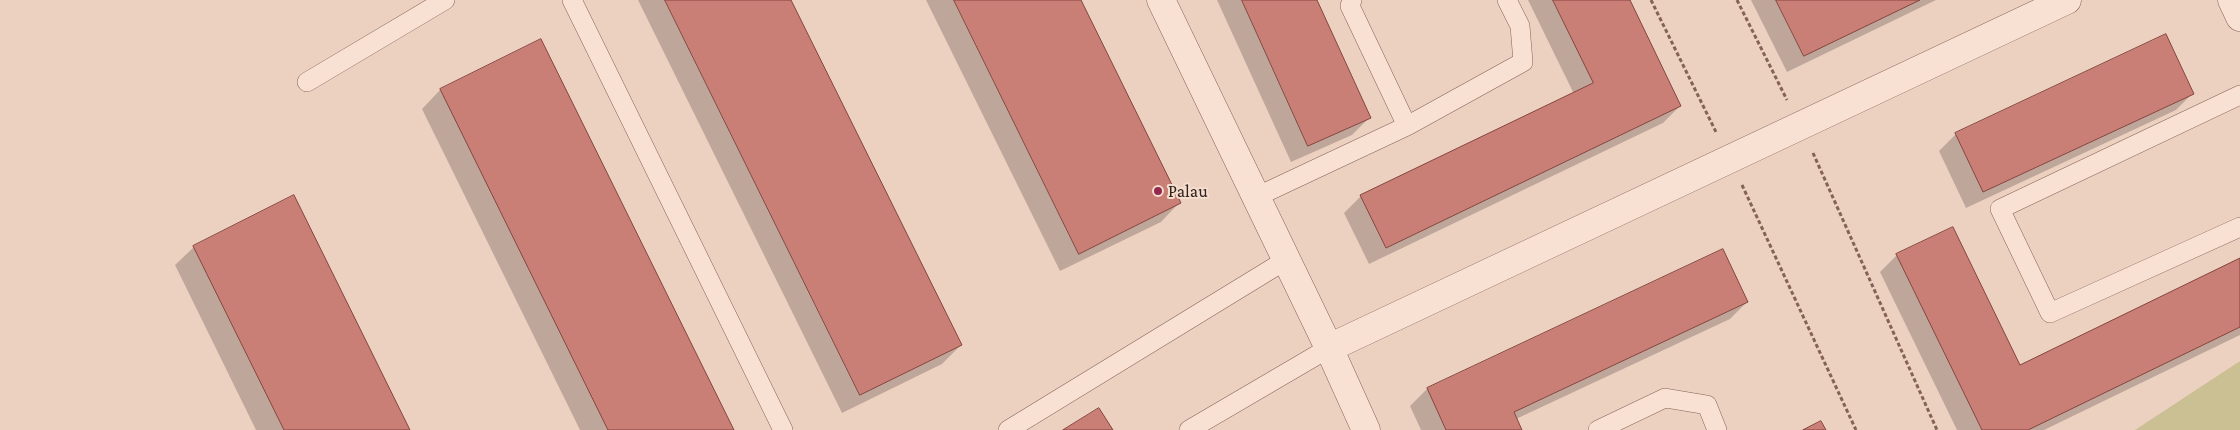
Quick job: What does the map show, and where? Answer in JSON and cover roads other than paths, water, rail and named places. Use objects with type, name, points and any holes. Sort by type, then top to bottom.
[{"type":"street","points":[[1161,0],[1366,430]]},
{"type":"street","points":[[1328,348],[2067,0]]},
{"type":"street","points":[[2232,0],[2240,17]]},
{"type":"lane","points":[[307,82],[445,0]]},
{"type":"lane","points":[[572,0],[783,430]]},
{"type":"lane","points":[[1352,0],[1350,6],[1407,126]]},
{"type":"lane","points":[[1256,197],[1407,126],[1523,62],[1520,26],[1507,0]]},
{"type":"lane","points":[[2240,96],[2000,209],[2050,313],[2240,227]]},
{"type":"lane","points":[[1008,430],[1286,260]]},
{"type":"lane","points":[[1189,430],[1328,348]]},
{"type":"lane","points":[[1598,430],[1665,398],[1707,405],[1717,430]]},
{"type":"place","name":"Palau","points":[[1158,191]]}]
